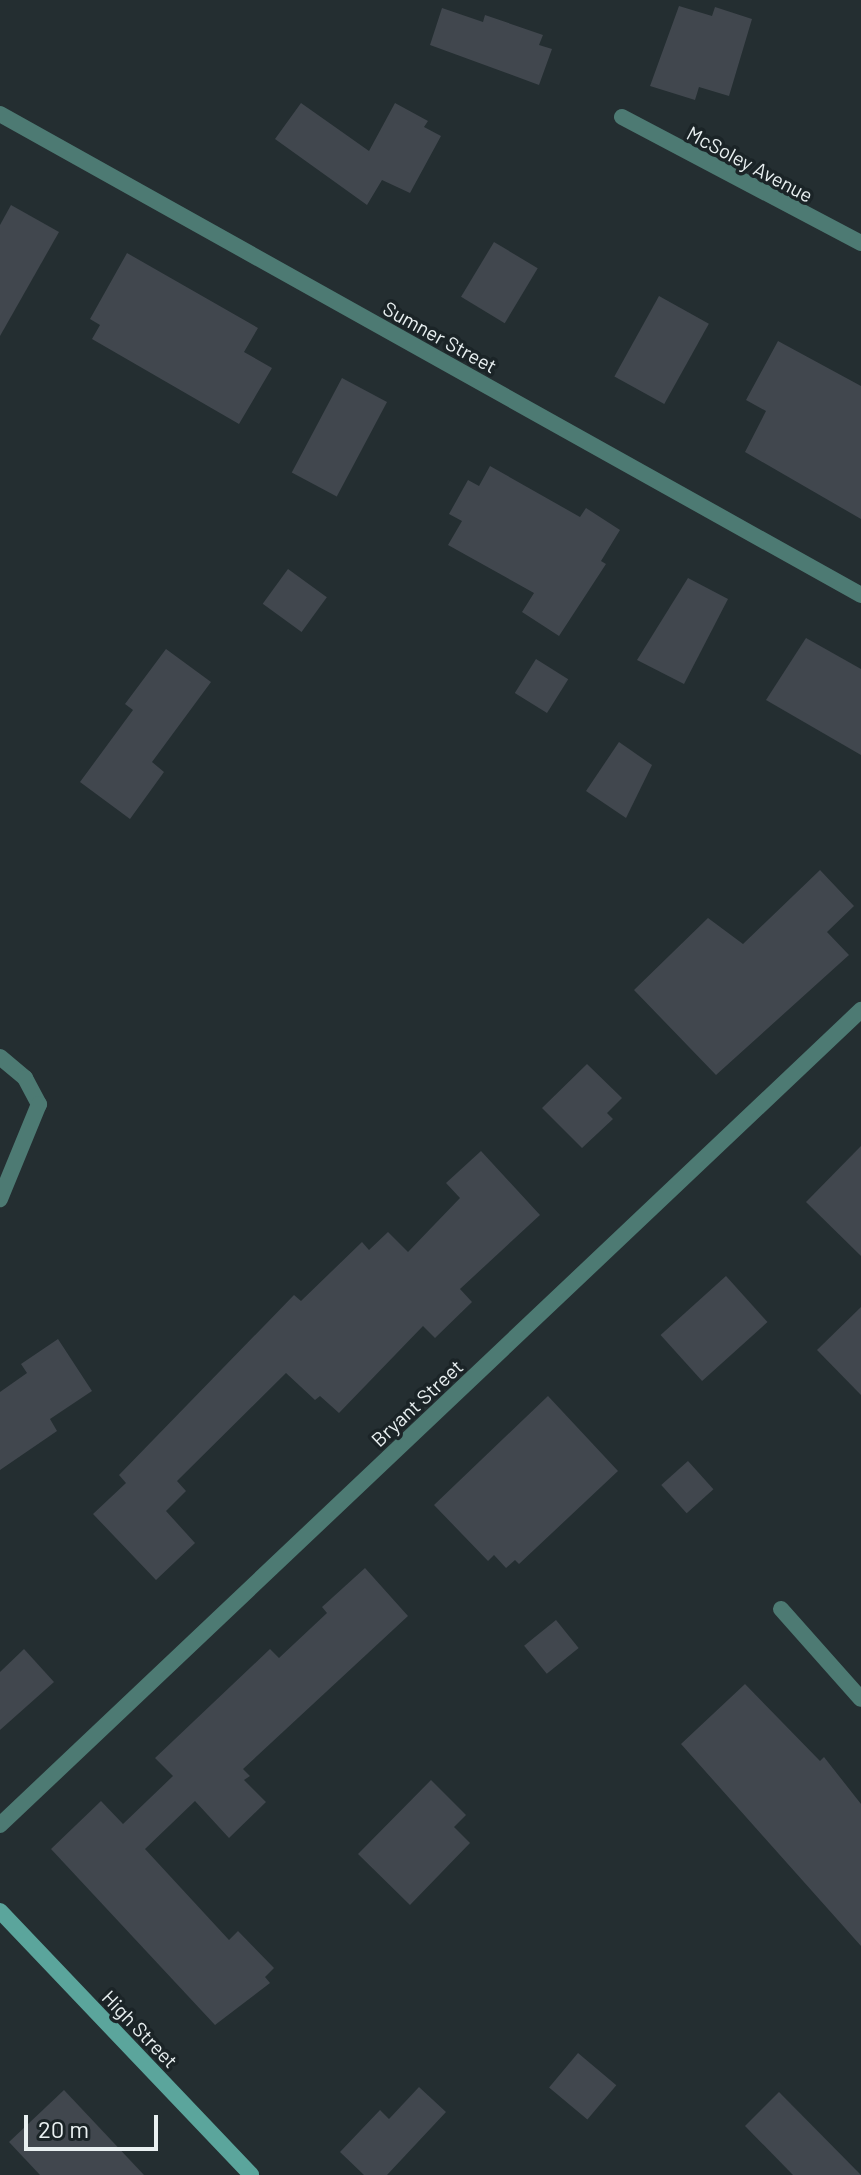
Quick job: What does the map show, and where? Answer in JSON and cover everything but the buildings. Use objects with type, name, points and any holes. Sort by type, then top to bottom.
[{"type":"street","name":"Sumner Street","points":[[0,114],[861,595]]},
{"type":"street","name":"McSoley Avenue","points":[[622,117],[861,243]]},
{"type":"street","name":"Bryant Street","points":[[0,1825],[861,1010]]},
{"type":"street","points":[[0,1057],[25,1078],[39,1104],[0,1199]]},
{"type":"street","points":[[781,1609],[861,1699]]},
{"type":"street","name":"High Street","points":[[0,1911],[251,2175]]}]
